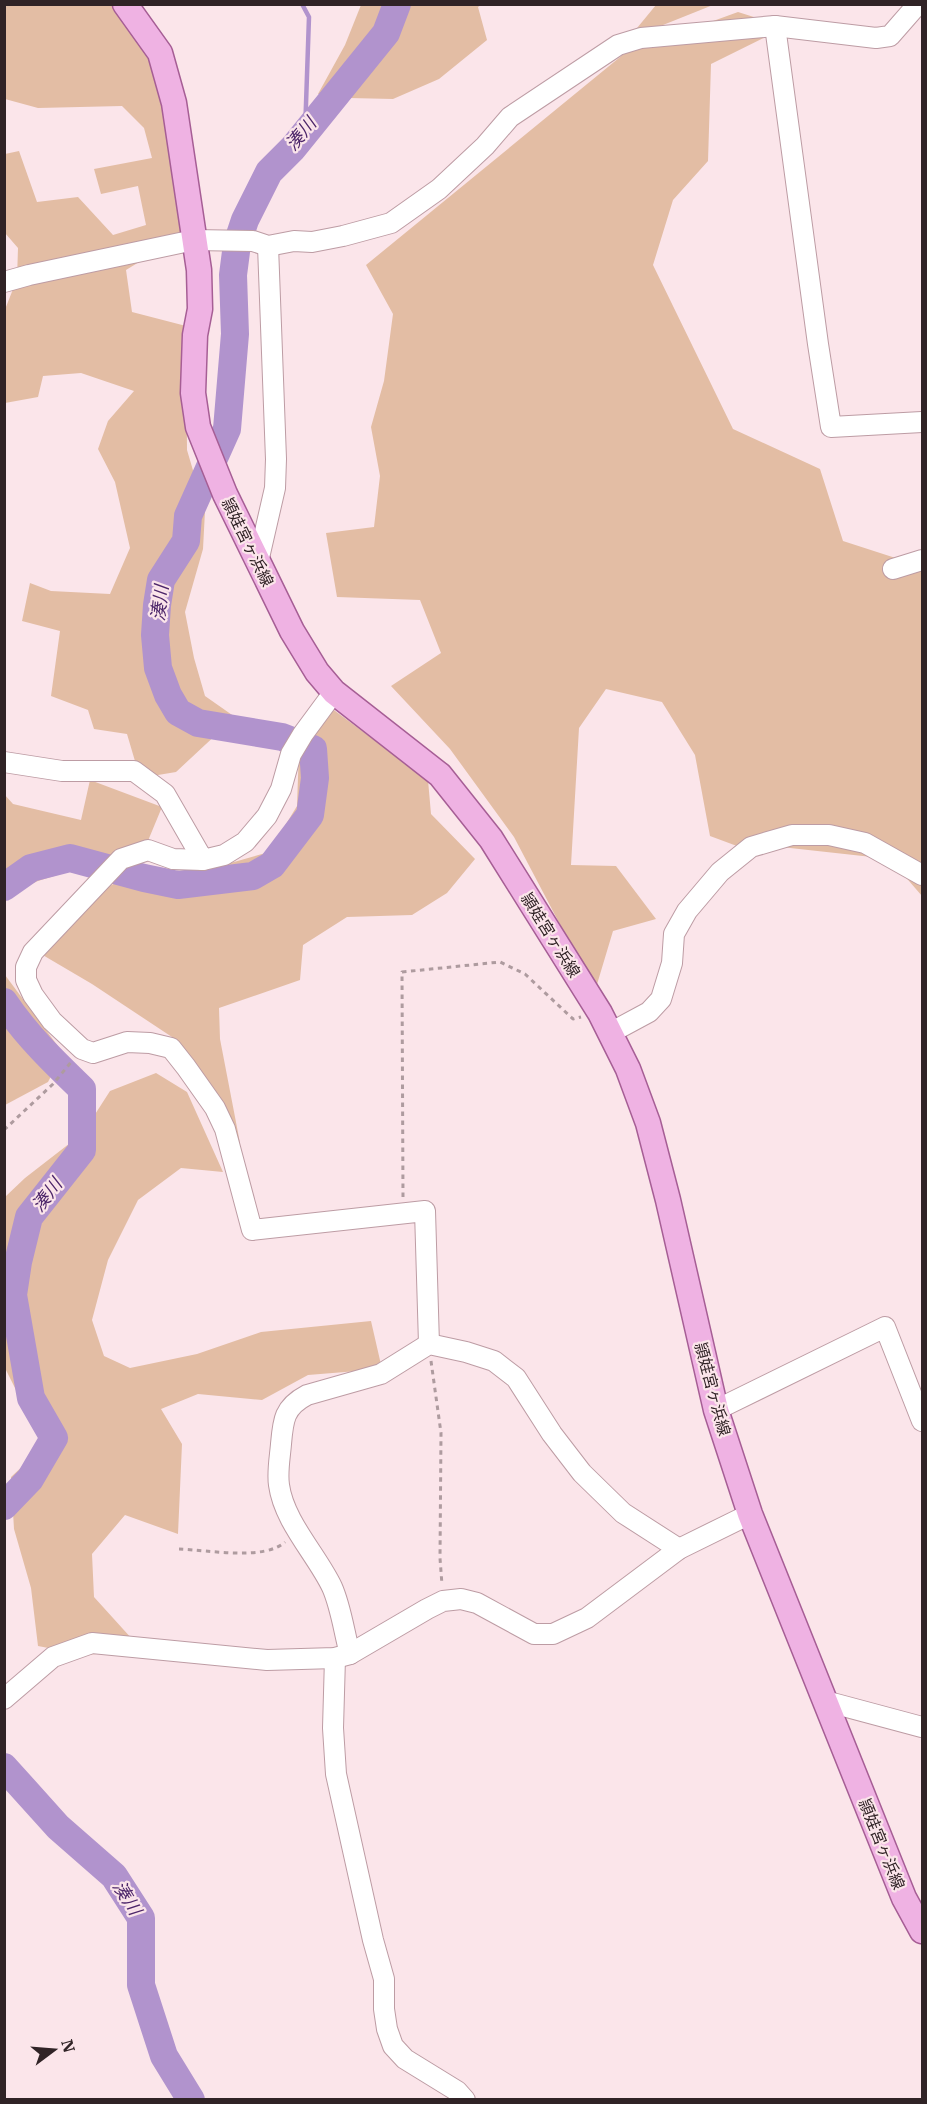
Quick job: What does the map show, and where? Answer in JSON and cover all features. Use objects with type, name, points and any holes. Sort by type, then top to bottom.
[{"type":"main road","name":"頴娃宮ヶ浜線","points":[[125,4],[160,53],[174,103],[199,279],[200,309],[195,335],[193,393],[198,427],[225,494],[292,631],[317,672],[334,692],[440,775],[491,839],[605,1023],[628,1069],[648,1123],[716,1410],[750,1514],[904,1898],[922,1931]]},
{"type":"street","points":[[4,282],[194,240],[260,243],[312,242],[391,223],[439,189],[485,146],[510,117],[618,45],[641,38],[775,26],[876,38],[890,36],[918,4]]},
{"type":"street","points":[[775,26],[831,428],[922,422]]},
{"type":"street","points":[[258,562],[275,488],[260,243]]},
{"type":"street","points":[[893,568],[922,560]]},
{"type":"street","points":[[334,692],[291,754],[281,789],[267,816],[245,842],[224,855],[203,860],[173,859],[148,850],[121,858],[33,952],[26,967],[26,980],[33,995],[52,1022],[82,1049],[93,1053],[127,1042],[150,1043],[171,1048],[215,1108],[225,1129],[252,1230],[425,1211],[429,1344]]},
{"type":"street","points":[[4,762],[62,771],[134,771],[165,794],[203,860]]},
{"type":"street","points":[[605,1023],[649,1012],[661,999],[672,963],[674,934],[687,911],[720,872],[751,847],[792,835],[829,835],[865,843],[922,875]]},
{"type":"street","points":[[716,1410],[885,1327],[922,1421]]},
{"type":"street","points":[[465,2100],[457,2091],[405,2059],[393,2046],[387,2029],[384,1979],[373,1941],[336,1774],[333,1728],[343,1656],[332,1588],[281,1496],[278,1483],[283,1421],[298,1400],[307,1395],[381,1374],[429,1344],[495,1361],[516,1378],[552,1434],[582,1473],[623,1513],[679,1549]]},
{"type":"street","points":[[4,1699],[53,1657],[92,1643],[267,1660],[343,1656],[443,1601],[461,1599],[477,1603],[534,1634],[553,1634],[587,1618],[679,1549],[750,1514]]},
{"type":"street","points":[[825,1701],[922,1726]]},
{"type":"path","points":[[404,1213],[402,972],[500,962],[525,974],[573,1019],[605,1023]]},
{"type":"path","points":[[4,1130],[53,1084],[70,1064]]},
{"type":"path","points":[[429,1344],[441,1433],[440,1558],[443,1601]]},
{"type":"path","points":[[179,1549],[249,1554],[278,1548],[298,1530]]},
{"type":"shaded area","points":[[5,5],[114,5],[153,59],[171,125],[185,234],[126,270],[132,312],[186,326],[187,450],[205,511],[203,549],[185,612],[194,658],[205,696],[235,717],[176,772],[140,778],[127,734],[94,729],[88,710],[51,696],[60,631],[22,621],[30,583],[51,591],[110,594],[130,548],[115,482],[98,449],[108,421],[134,391],[81,373],[43,376],[38,397],[5,403],[4,312],[17,279],[18,248],[5,233],[5,154],[19,151],[37,202],[78,197],[113,235],[146,225],[138,186],[101,194],[94,169],[152,158],[144,128],[122,106],[38,108],[5,99]]},
{"type":"shaded area","points":[[361,5],[481,5],[478,7],[487,40],[439,79],[393,99],[349,98],[318,94],[345,45]]},
{"type":"shaded area","points":[[656,5],[713,5],[628,39]]},
{"type":"shaded area","points":[[738,12],[786,27],[711,64],[708,161],[673,200],[653,265],[733,429],[820,469],[843,541],[911,563],[922,560],[922,896],[890,859],[781,847],[745,849],[710,836],[695,755],[662,702],[606,689],[579,728],[571,865],[616,866],[656,919],[613,931],[595,991],[514,837],[450,749],[391,686],[441,653],[420,600],[337,597],[326,533],[374,527],[380,476],[371,427],[384,381],[393,314],[366,265],[625,53]]},
{"type":"shaded area","points":[[319,699],[428,780],[431,814],[475,859],[447,893],[412,915],[347,917],[303,945],[300,980],[219,1008],[220,1039],[240,1143],[214,1097],[175,1039],[92,984],[41,954],[93,895],[136,872],[206,870],[269,852],[297,806],[299,748]]},
{"type":"shaded area","points":[[90,780],[162,807],[145,848],[38,881],[5,896],[4,794],[13,804],[81,820]]},
{"type":"shaded area","points":[[5,975],[63,1053],[48,1082],[5,1105]]},
{"type":"shaded area","points":[[156,1073],[187,1092],[223,1172],[181,1168],[138,1200],[108,1260],[92,1320],[104,1356],[130,1368],[197,1354],[261,1332],[371,1321],[382,1369],[308,1375],[262,1400],[198,1394],[161,1409],[182,1444],[178,1534],[125,1515],[92,1554],[94,1597],[142,1650],[85,1655],[38,1646],[31,1588],[14,1529],[11,1477],[44,1446],[5,1368],[5,1197],[25,1178],[83,1133],[110,1091]]},
{"type":"waterway","points":[[302,4],[309,17],[305,133]]},
{"type":"waterway","name":"湊川","points":[[4,887],[31,868],[70,858],[178,885],[253,876],[272,865],[310,815],[315,778],[313,749],[282,737],[198,723],[178,712],[168,695],[158,668],[155,635],[157,605],[161,580],[186,541],[188,516],[227,429],[235,334],[233,275],[237,244],[245,220],[269,172],[293,148],[386,33],[397,4]]},
{"type":"waterway","name":"湊川","points":[[4,1002],[31,1037],[82,1089],[82,1150],[29,1217],[13,1295],[31,1398],[54,1438],[30,1479],[4,1506]]},
{"type":"waterway","name":"湊川","points":[[4,1767],[58,1827],[114,1876],[141,1918],[141,1985],[164,2056],[191,2100]]}]
